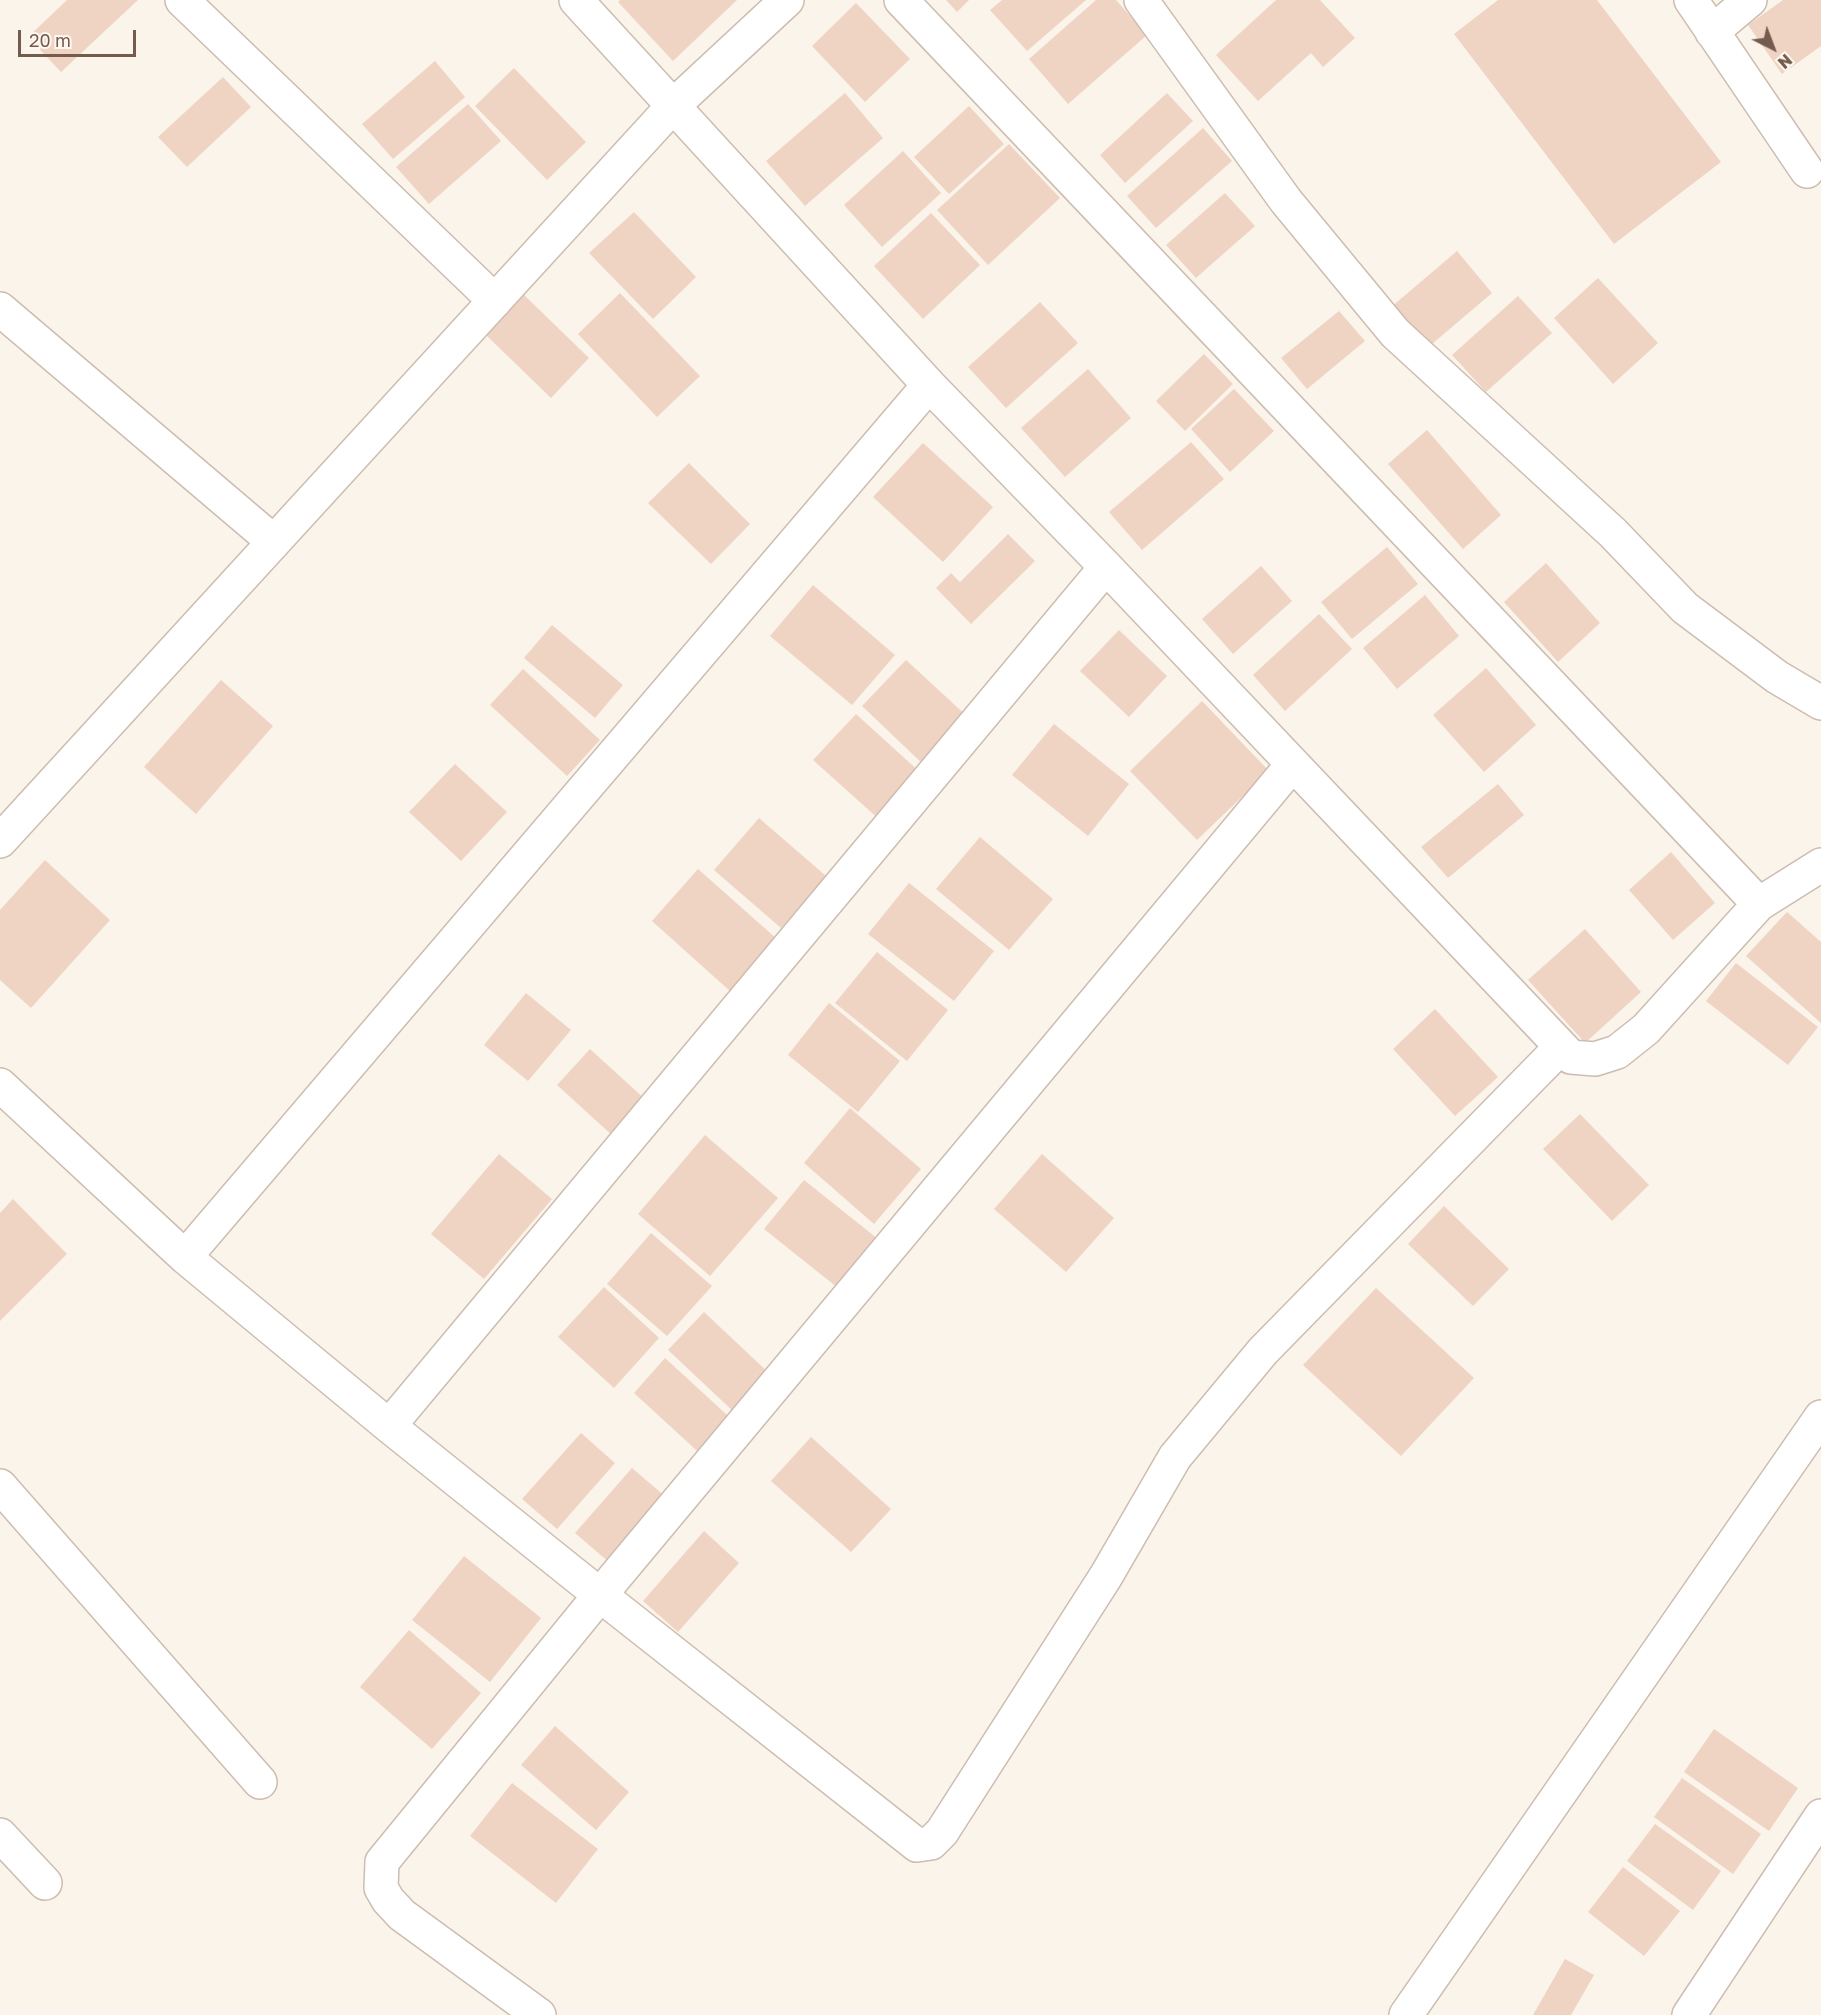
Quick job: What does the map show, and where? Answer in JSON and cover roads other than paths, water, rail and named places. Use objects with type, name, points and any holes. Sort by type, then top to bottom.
[{"type":"street","points":[[182,0],[495,301]]},
{"type":"street","points":[[576,0],[929,385],[1106,567],[1571,1057],[1595,1059],[1617,1052],[1646,1029],[1760,904],[1821,865]]},
{"type":"street","points":[[0,841],[674,105],[787,0]]},
{"type":"street","points":[[901,0],[1760,904]]},
{"type":"street","points":[[1141,0],[1286,201],[1395,333],[1613,533],[1685,608],[1777,677],[1821,703]]},
{"type":"street","points":[[1691,0],[1807,171]]},
{"type":"street","points":[[1712,32],[1750,0]]},
{"type":"street","points":[[0,309],[274,542]]},
{"type":"street","points":[[185,1257],[929,385]]},
{"type":"street","points":[[389,1426],[1106,567]]},
{"type":"street","points":[[539,2015],[402,1915],[388,1900],[381,1888],[382,1862],[600,1595],[1293,764]]},
{"type":"street","points":[[0,1085],[185,1257],[389,1426],[917,1845],[931,1843],[942,1832],[1106,1576],[1175,1457],[1263,1351],[1561,1047]]},
{"type":"street","points":[[1406,2015],[1821,1417]]},
{"type":"street","points":[[0,1486],[260,1782]]},
{"type":"street","points":[[1689,2015],[1821,1816]]},
{"type":"street","points":[[0,1835],[45,1883]]}]
